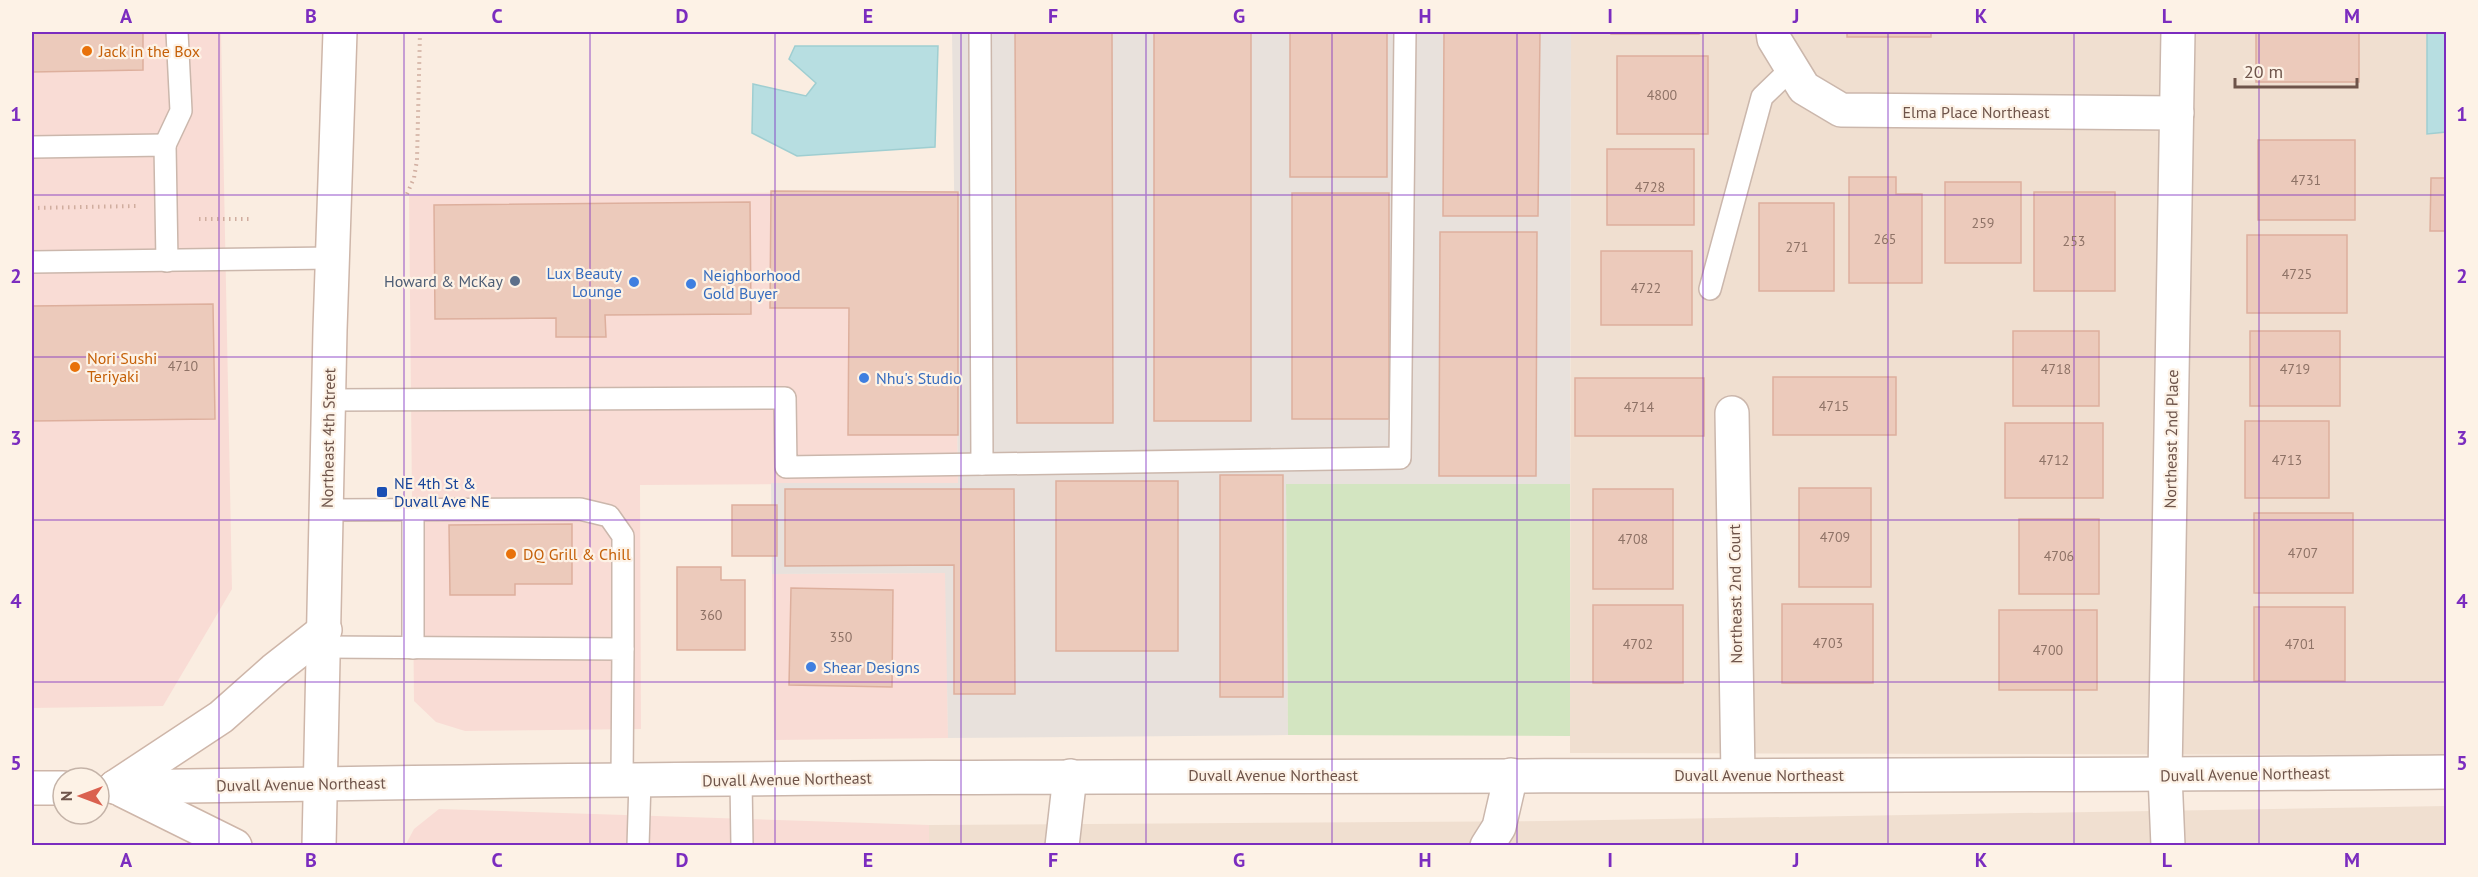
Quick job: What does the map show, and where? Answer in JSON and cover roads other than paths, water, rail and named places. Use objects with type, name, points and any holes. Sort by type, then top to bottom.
[{"type":"street","name":"Northeast 4th Street","points":[[319,846],[340,32]]},
{"type":"street","name":"Elma Place Northeast","points":[[1773,32],[1774,39],[1804,88],[1841,110],[2177,113]]},
{"type":"street","name":"Northeast 2nd Place","points":[[2168,846],[2165,775],[2178,32]]},
{"type":"street","name":"Northeast 2nd Court","points":[[1732,413],[1738,775]]},
{"type":"street","points":[[111,785],[221,717],[274,670],[324,638]]},
{"type":"street","name":"Duvall Avenue Northeast","points":[[111,787],[1070,776],[2165,775],[2446,772]]},
{"type":"street","points":[[1487,846],[1499,827],[1511,775]]},
{"type":"street","points":[[1062,846],[1070,776]]},
{"type":"street","points":[[32,788],[51,788]]},
{"type":"street","points":[[111,789],[235,846]]},
{"type":"lane","points":[[167,261],[165,145],[181,111],[177,32]]},
{"type":"lane","points":[[980,32],[982,464]]},
{"type":"lane","points":[[329,400],[785,398],[786,467],[1400,458],[1405,32]]},
{"type":"lane","points":[[1710,289],[1762,97],[1792,68]]},
{"type":"lane","points":[[32,147],[165,145]]},
{"type":"lane","points":[[32,262],[333,258]]},
{"type":"lane","points":[[327,510],[580,509],[609,516],[623,536],[623,649],[631,781],[638,846]]},
{"type":"lane","points":[[413,510],[413,648]]},
{"type":"lane","points":[[324,638],[413,648],[623,649]]},
{"type":"lane","points":[[741,780],[741,846]]},
{"type":"water","points":[[2427,32],[2446,32],[2446,132],[2427,134]]},
{"type":"water","points":[[795,46],[938,46],[935,147],[797,156],[752,133],[753,84],[806,96],[816,83],[789,59]]},
{"type":"place","name":"Jack in the Box","points":[[87,51]]},
{"type":"place","name":"Howard & McKay","points":[[515,281]]},
{"type":"place","name":"Lux Beauty Lounge","points":[[634,282]]},
{"type":"place","name":"Neighborhood Gold Buyer","points":[[691,284]]},
{"type":"place","name":"Nori Sushi Teriyaki","points":[[75,367]]},
{"type":"place","name":"Nhu's Studio","points":[[864,378]]},
{"type":"place","name":"NE 4th St & Duvall Ave NE","points":[[382,492]]},
{"type":"place","name":"DQ Grill & Chill","points":[[511,554]]},
{"type":"place","name":"Shear Designs","points":[[811,667]]}]
